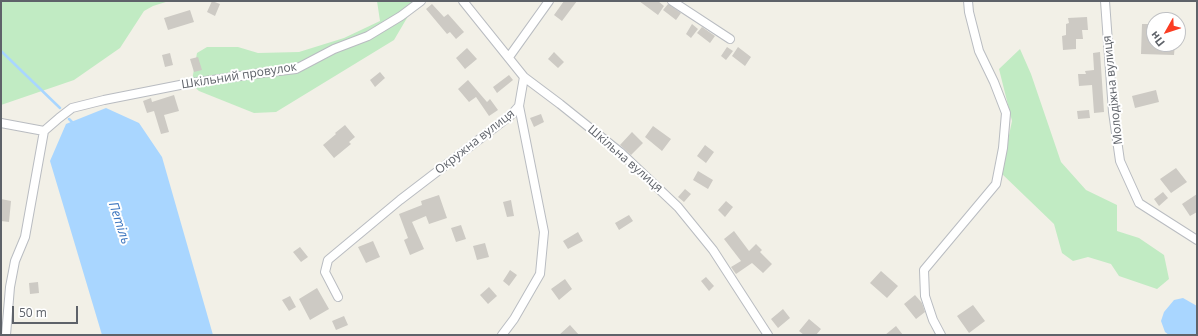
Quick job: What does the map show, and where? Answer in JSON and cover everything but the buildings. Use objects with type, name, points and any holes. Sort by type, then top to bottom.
[{"type":"street","name":"Шкільний провулок","points":[[44,131],[72,108],[112,98],[186,84],[296,69],[334,49],[368,36],[401,16],[421,1]]},
{"type":"street","name":"Шкільна вулиця","points":[[463,1],[524,77],[620,152],[678,207],[713,250],[768,335]]},
{"type":"street","points":[[509,57],[549,1]]},
{"type":"street","points":[[672,1],[730,39]]},
{"type":"street","points":[[941,335],[933,320],[925,296],[924,270],[996,184],[1003,148],[1006,113],[980,51],[969,12],[968,1]]},
{"type":"street","name":"Молодіжна вулиця","points":[[1105,1],[1113,112],[1120,161],[1139,203],[1197,240]]},
{"type":"street","points":[[520,106],[524,77]]},
{"type":"street","name":"Окружна вулиця","points":[[338,297],[325,272],[328,260],[400,200],[511,115],[520,106]]},
{"type":"street","name":"Окружна вулиця","points":[[502,335],[514,319],[540,274],[544,232],[520,106]]},
{"type":"street","points":[[1,123],[44,131],[24,237],[15,261],[10,287],[6,335]]},
{"type":"green space","points":[[1,1],[169,1],[153,6],[144,11],[120,48],[74,80],[1,105]]},
{"type":"green space","points":[[377,1],[417,1],[394,40],[276,112],[254,113],[199,91],[192,85],[197,53],[207,47],[238,47],[258,53],[299,52],[344,38],[380,21]]},
{"type":"green space","points":[[1020,49],[1031,74],[1061,162],[1086,190],[1117,205],[1117,231],[1139,238],[1164,255],[1169,279],[1157,289],[1119,276],[1111,264],[1088,257],[1073,261],[1062,253],[1054,224],[1001,173],[1012,121],[999,69]]},
{"type":"water","points":[[106,108],[139,123],[162,157],[213,335],[102,335],[50,161],[66,124]]},
{"type":"water","points":[[1183,298],[1197,306],[1197,335],[1169,335],[1165,332],[1161,321],[1164,312],[1174,300]]},
{"type":"waterway","name":"Петіль","points":[[1,51],[60,108]]},
{"type":"waterway","name":"Петіль","points":[[69,119],[74,124]]}]
